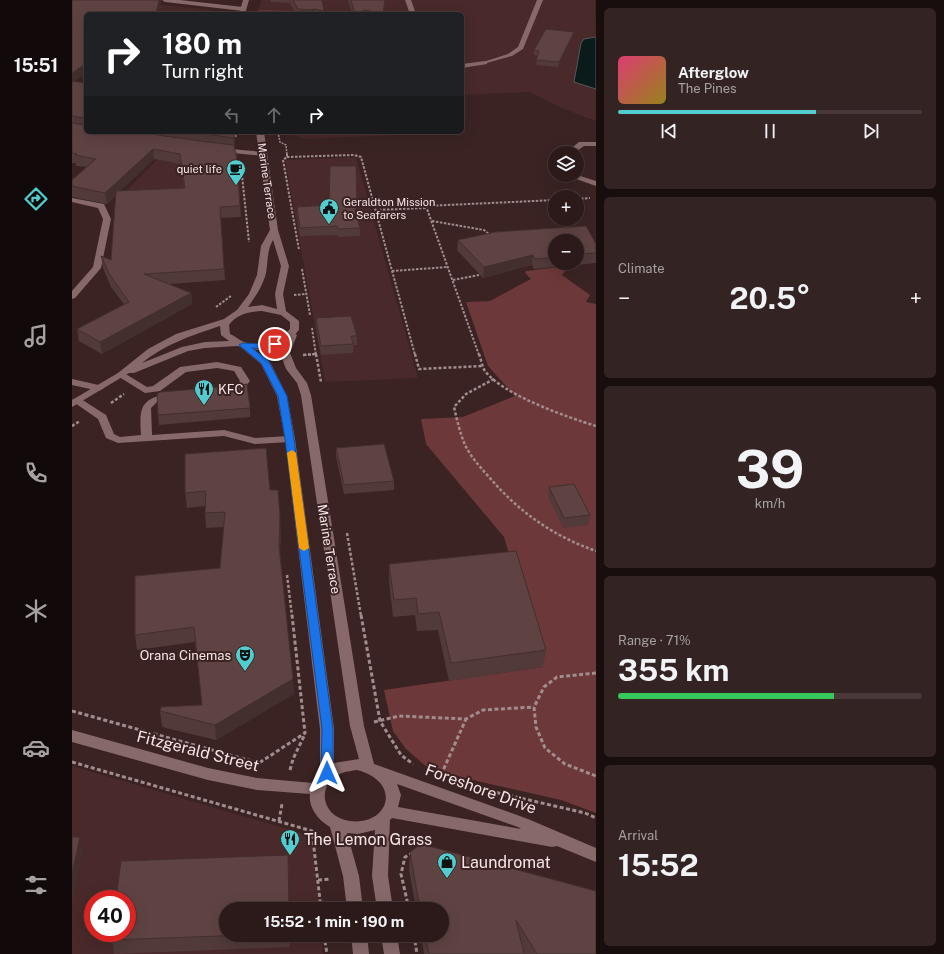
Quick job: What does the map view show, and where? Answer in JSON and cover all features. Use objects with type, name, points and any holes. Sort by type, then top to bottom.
[{"type":"street","points":[[165,0],[242,11],[246,0]]},
{"type":"street","points":[[408,0],[413,12]]},
{"type":"street","points":[[464,65],[485,63],[510,55],[521,48],[540,0]]},
{"type":"street","name":"Marine Terrace","points":[[260,134],[274,230],[285,266],[279,294],[282,312]]},
{"type":"street","points":[[579,146],[582,144],[596,144]]},
{"type":"street","points":[[216,150],[263,154]]},
{"type":"street","points":[[584,180],[596,184]]},
{"type":"street","points":[[72,200],[101,206],[107,219],[97,268],[72,296]]},
{"type":"street","name":"Marine Terrace","points":[[240,312],[253,294],[261,275],[265,246],[274,230]]},
{"type":"street","points":[[74,403],[121,375],[151,351],[179,336],[227,321],[240,312],[262,308],[282,312],[295,322],[295,329],[292,335],[285,341],[265,346],[240,344],[205,345],[185,349],[121,375]]},
{"type":"street","name":"Marine Terrace","points":[[227,321],[224,325],[226,335],[265,362],[282,396],[290,439],[328,729],[327,773]]},
{"type":"street","name":"Marine Terrace","points":[[292,335],[286,353],[291,368],[302,383],[306,395],[357,726],[373,768]]},
{"type":"street","points":[[121,375],[144,390],[156,389],[183,369],[217,365],[238,369],[245,381],[236,391],[218,393]]},
{"type":"street","points":[[72,382],[99,388]]},
{"type":"street","points":[[147,438],[145,408],[150,401],[158,397],[185,394]]},
{"type":"street","points":[[74,403],[96,412],[102,417],[110,436],[118,440],[224,433],[255,441],[290,439]]},
{"type":"street","name":"Fitzgerald Street","points":[[72,736],[208,774],[257,784],[317,789]]},
{"type":"street","points":[[385,902],[380,876],[386,815],[392,803],[393,794],[386,777],[373,768],[357,764],[336,768],[327,773],[321,780],[317,789],[316,799],[319,809],[327,818],[337,824],[350,828],[363,827],[376,823],[386,815]]},
{"type":"street","name":"Foreshore Drive","points":[[373,768],[522,823],[596,855]]},
{"type":"street","name":"Foreshore Drive","points":[[386,815],[570,845]]},
{"type":"street","points":[[337,824],[351,876],[354,902]]},
{"type":"street","points":[[359,942],[361,954]]},
{"type":"street","points":[[391,942],[392,954]]},
{"type":"path","points":[[278,134],[280,142],[286,145],[287,158],[354,155],[361,157],[419,370],[483,366]]},
{"type":"path","points":[[241,169],[249,244]]},
{"type":"path","points":[[584,199],[596,198]]},
{"type":"path","points":[[375,210],[548,200]]},
{"type":"path","points":[[427,208],[485,370],[494,379],[520,395],[571,418],[596,426]]},
{"type":"path","points":[[432,221],[484,230],[495,240]]},
{"type":"path","points":[[392,270],[448,268]]},
{"type":"path","points":[[452,280],[479,275]]},
{"type":"path","points":[[214,309],[233,294]]},
{"type":"path","points":[[298,356],[316,354]]},
{"type":"path","points":[[494,379],[468,393],[458,400],[454,407],[458,428],[473,460],[499,490],[519,509],[548,530],[576,545],[596,551]]},
{"type":"path","points":[[72,426],[138,386]]},
{"type":"path","points":[[346,526],[380,721],[401,755],[419,768]]},
{"type":"path","points":[[286,567],[305,733],[293,759]]},
{"type":"path","points":[[596,673],[557,677],[544,687],[534,707],[536,727],[545,748],[565,764],[596,776]]},
{"type":"path","points":[[380,721],[399,716],[466,719],[483,710],[534,707]]},
{"type":"path","points":[[72,711],[259,763],[305,733]]},
{"type":"path","points":[[447,779],[440,777],[466,719]]},
{"type":"path","points":[[72,762],[312,831],[320,902]]},
{"type":"path","points":[[484,789],[586,813],[596,818]]},
{"type":"path","points":[[278,821],[280,811]]},
{"type":"path","points":[[420,848],[435,850]]},
{"type":"path","points":[[408,902],[402,874],[405,857],[415,851]]},
{"type":"path","points":[[318,880],[338,879]]},
{"type":"path","points":[[325,942],[326,954]]},
{"type":"path","points":[[415,942],[417,954]]},
{"type":"shaded area","points":[[120,0],[210,10],[216,12],[91,12]]},
{"type":"shaded area","points":[[262,0],[595,0],[596,37],[584,39],[574,81],[596,89],[596,121],[564,109],[529,92],[464,95],[464,12],[258,12]]},
{"type":"shaded area","points":[[258,10],[329,12],[258,12]]},
{"type":"shaded area","points":[[596,37],[596,89],[574,82],[581,43],[584,39]]},
{"type":"shaded area","points":[[290,134],[398,135],[305,139]]},
{"type":"shaded area","points":[[166,151],[237,162],[241,196],[116,201]]},
{"type":"shaded area","points":[[356,157],[418,378],[325,382],[285,160]]},
{"type":"shaded area","points":[[548,268],[548,270],[565,270],[562,275],[590,295],[586,302],[596,304],[596,813],[561,800],[481,782],[428,768],[406,749],[393,731],[384,690],[543,667],[504,537],[426,444],[421,419],[463,417],[515,396],[488,366],[466,302],[490,301],[531,279],[525,273],[526,271]]},
{"type":"shaded area","points":[[72,766],[311,836],[318,902],[219,902],[219,942],[322,942],[323,954],[72,954]]},
{"type":"building","points":[[72,0],[159,0],[156,12],[84,12],[84,65],[72,73]]},
{"type":"building","points":[[293,0],[322,0],[324,11],[314,9],[298,9]]},
{"type":"building","points":[[351,0],[385,0],[383,12],[365,10],[361,12],[354,12]]},
{"type":"building","points":[[546,29],[574,32],[559,62],[536,60],[539,51],[534,50]]},
{"type":"building","points":[[72,81],[84,83],[84,118],[72,116]]},
{"type":"building","points":[[72,123],[84,125],[84,134],[150,134],[234,145],[236,152],[240,206],[220,207],[224,269],[144,274],[191,293],[100,342],[77,329],[129,302],[110,275],[101,256],[111,260],[116,191],[185,188],[180,154],[153,149],[105,193],[72,186],[72,180],[96,159],[75,155],[77,154],[72,153]]},
{"type":"building","points":[[205,134],[234,134],[234,138]]},
{"type":"building","points":[[330,166],[356,166],[357,205],[354,205],[360,228],[338,229],[337,226],[300,228],[297,207],[329,205]]},
{"type":"building","points":[[586,226],[596,244],[596,253],[584,254],[584,234],[548,234],[548,258],[535,259],[533,255],[484,267],[458,240],[495,232]]},
{"type":"building","points":[[351,316],[357,336],[351,336],[353,344],[321,346],[316,318]]},
{"type":"building","name":"KFC","points":[[247,384],[250,408],[158,415],[157,394],[160,392]]},
{"type":"building","points":[[384,444],[394,481],[344,485],[336,448]]},
{"type":"building","points":[[266,448],[270,490],[278,490],[280,516],[279,546],[293,679],[215,725],[160,711],[161,707],[202,705],[194,627],[135,635],[135,576],[220,568],[225,512],[205,513],[206,491],[185,493],[185,454]]},
{"type":"building","points":[[574,484],[590,515],[564,518],[549,487]]},
{"type":"building","points":[[516,551],[546,650],[451,663],[439,612],[418,614],[416,598],[394,600],[389,564]]},
{"type":"building","points":[[72,837],[80,837],[72,875]]},
{"type":"building","points":[[421,844],[596,891],[596,954],[537,954],[516,920],[524,954],[429,954],[426,942],[449,942],[449,902],[419,902],[410,852]]},
{"type":"building","points":[[288,855],[289,902],[219,902],[219,936],[136,939],[136,890],[117,890],[121,861]]},
{"type":"slow traffic","points":[[292,453],[304,548]]},
{"type":"place","name":"quiet life","points":[[236,186]]},
{"type":"place","name":"Geraldton Mission to Seafarers","points":[[329,225]]},
{"type":"place","name":"KFC","points":[[204,406]]},
{"type":"place","name":"Orana Cinemas","points":[[245,672]]},
{"type":"place","name":"The Lemon Grass","points":[[290,856]]},
{"type":"place","name":"Laundromat","points":[[447,879]]},
{"type":"route","points":[[275,344],[253,347],[243,345],[265,362],[282,396],[290,439],[328,729],[327,773]]}]
